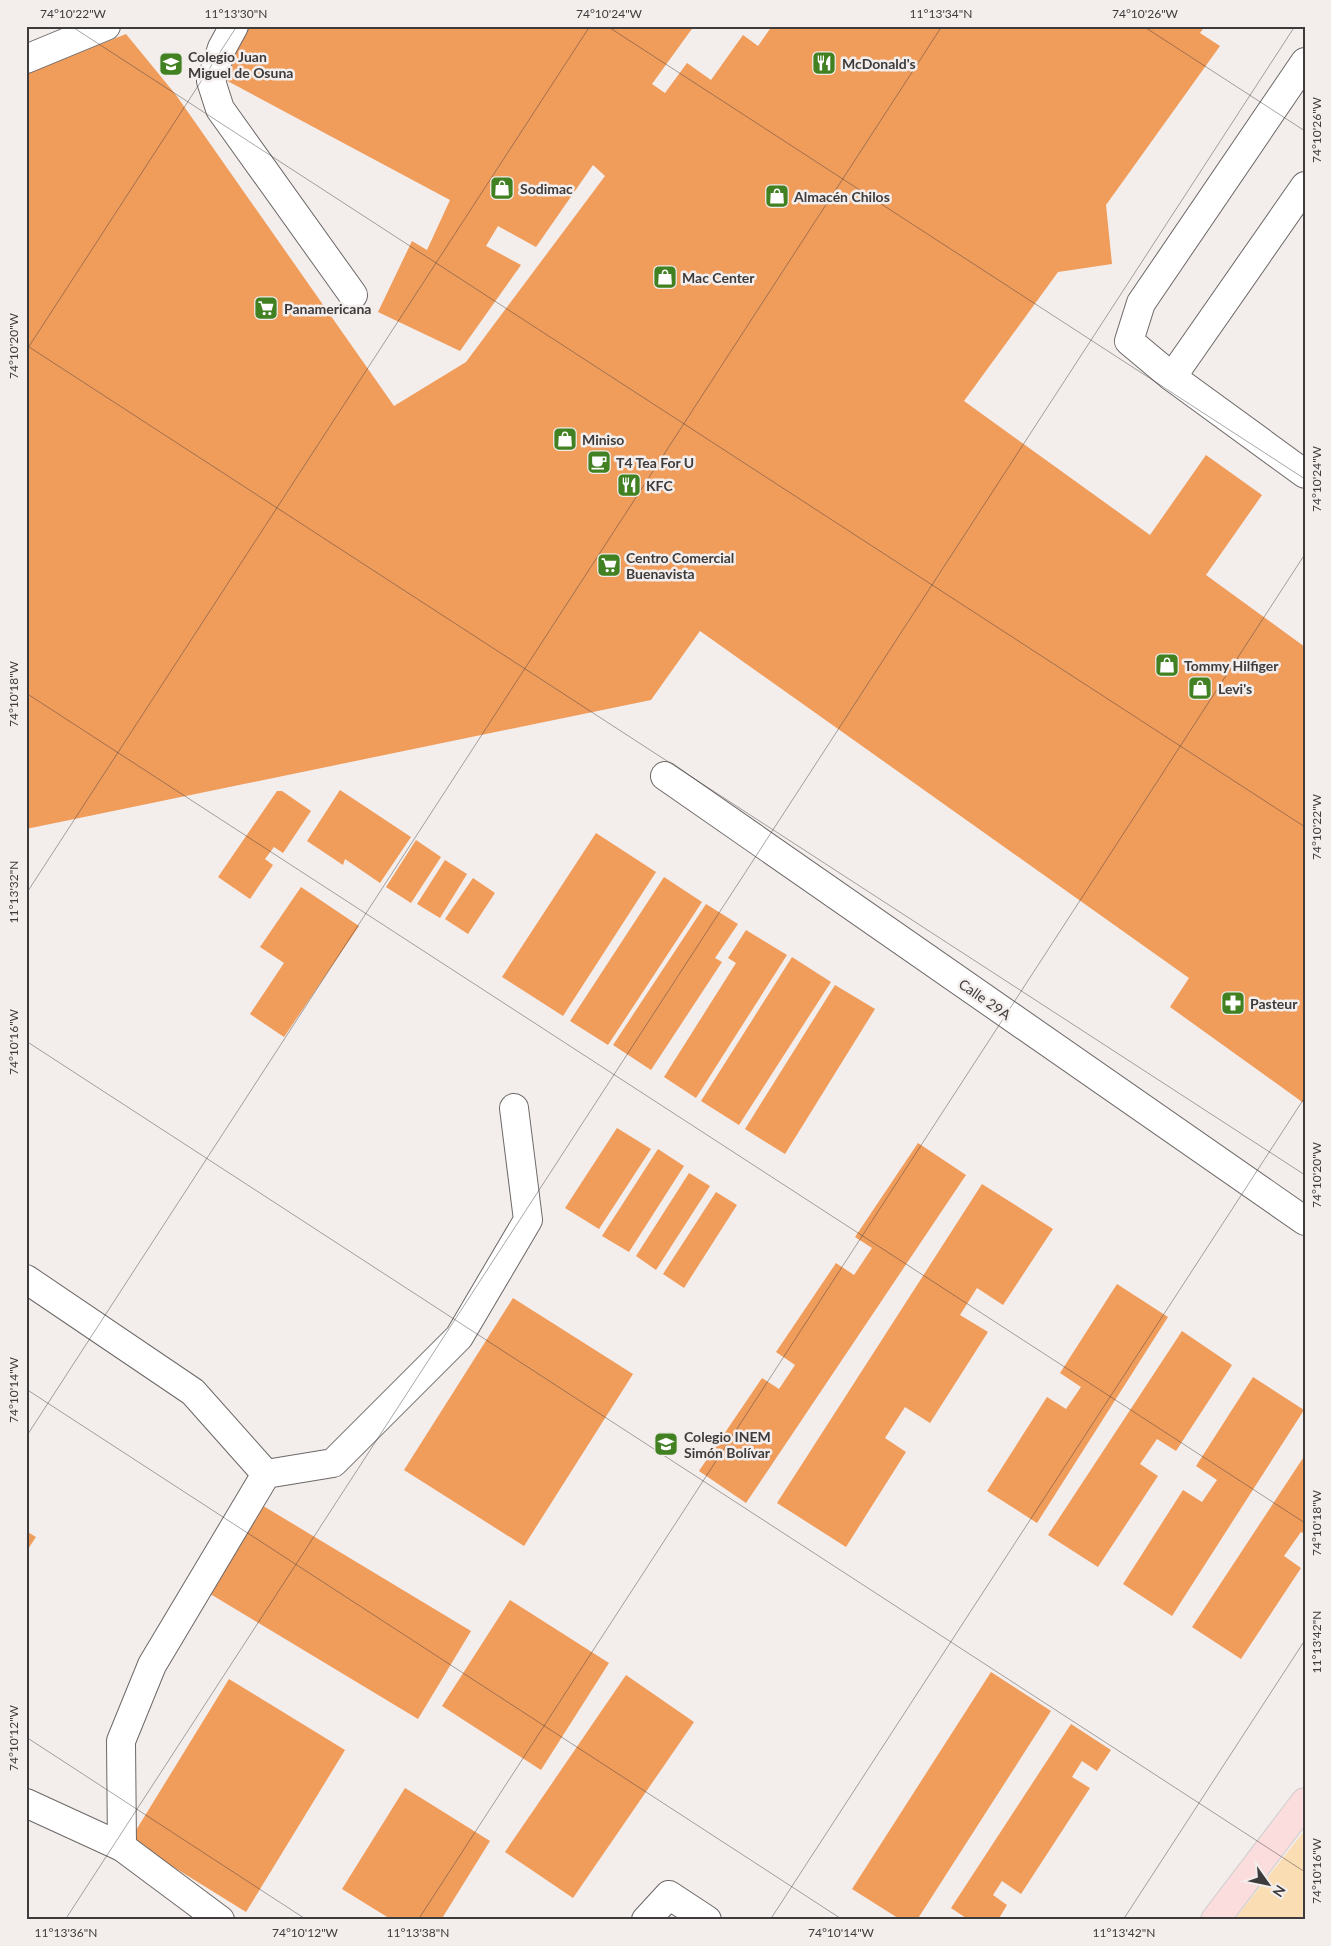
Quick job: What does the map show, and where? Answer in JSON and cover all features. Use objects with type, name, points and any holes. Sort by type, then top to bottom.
[{"type":"main road","points":[[1215,1920],[1305,1802]]},
{"type":"street","points":[[26,59],[106,26]]},
{"type":"street","points":[[234,26],[222,48],[211,81],[220,109],[353,295]]},
{"type":"street","points":[[1305,62],[1141,303],[1129,341],[1172,377],[1305,474]]},
{"type":"street","points":[[1172,377],[1305,186]]},
{"type":"street","name":"Calle 29A","points":[[665,776],[1305,1222]]},
{"type":"street","points":[[122,1847],[121,1740],[152,1665],[266,1474],[333,1463],[459,1337],[528,1220],[514,1108]]},
{"type":"street","points":[[26,1279],[193,1392],[266,1474]]},
{"type":"street","points":[[26,1803],[122,1847],[220,1920]]},
{"type":"street","points":[[646,1920],[669,1895],[707,1920]]},
{"type":"shaded area","points":[[1305,1830],[1305,1920],[1234,1920]]},
{"type":"building","name":"Centro Comercial Buenavista","points":[[246,26],[694,26],[652,84],[665,93],[687,63],[711,80],[743,35],[758,46],[772,26],[1205,26],[1200,33],[1220,46],[1106,205],[1112,264],[1058,272],[964,401],[1150,535],[1206,455],[1262,495],[1206,575],[1305,647],[1305,1104],[1170,1007],[1189,978],[700,631],[651,700],[26,829],[26,74],[126,34],[176,95],[394,406],[466,362],[605,176],[593,165],[536,247],[498,226],[486,246],[521,265],[460,351],[378,312],[412,241],[427,250],[450,200],[220,77]]},
{"type":"building","points":[[340,790],[411,837],[380,883],[345,859],[343,865],[307,841]]},
{"type":"building","points":[[277,791],[282,791],[311,811],[283,853],[274,847],[265,859],[273,865],[250,899],[218,877]]},
{"type":"building","points":[[596,833],[656,872],[563,1016],[502,977]]},
{"type":"building","points":[[416,840],[441,857],[411,903],[386,887]]},
{"type":"building","points":[[445,860],[467,874],[440,918],[417,904]]},
{"type":"building","points":[[664,877],[702,902],[608,1045],[570,1021]]},
{"type":"building","points":[[473,878],[495,893],[468,934],[445,919]]},
{"type":"building","points":[[301,887],[359,926],[284,1037],[250,1014],[284,963],[260,947]]},
{"type":"building","points":[[706,904],[738,924],[715,958],[722,962],[651,1070],[613,1045]]},
{"type":"building","points":[[746,930],[787,955],[696,1098],[664,1077],[736,963],[728,958]]},
{"type":"building","points":[[792,957],[831,982],[739,1125],[701,1101]]},
{"type":"building","points":[[835,985],[875,1009],[785,1154],[745,1129]]},
{"type":"building","points":[[617,1128],[651,1149],[599,1229],[565,1208]]},
{"type":"building","points":[[918,1143],[966,1175],[746,1503],[699,1471],[762,1378],[779,1389],[795,1365],[776,1352],[836,1263],[854,1275],[872,1248],[855,1237]]},
{"type":"building","points":[[658,1149],[684,1166],[629,1252],[602,1236]]},
{"type":"building","points":[[689,1173],[710,1186],[656,1270],[636,1256]]},
{"type":"building","points":[[982,1184],[1053,1229],[1003,1305],[977,1288],[960,1315],[988,1332],[930,1423],[905,1407],[885,1438],[906,1452],[846,1547],[777,1503]]},
{"type":"building","points":[[716,1192],[737,1205],[684,1288],[663,1274]]},
{"type":"building","points":[[1117,1284],[1168,1317],[1037,1523],[987,1491],[1047,1397],[1066,1409],[1081,1387],[1060,1373]]},
{"type":"building","points":[[513,1298],[633,1374],[524,1546],[404,1470]]},
{"type":"building","points":[[1182,1331],[1232,1365],[1176,1451],[1157,1439],[1140,1464],[1158,1476],[1098,1567],[1048,1535]]},
{"type":"building","points":[[1253,1377],[1304,1410],[1172,1616],[1123,1584],[1183,1490],[1202,1502],[1217,1480],[1196,1466]]},
{"type":"building","points":[[1305,1455],[1305,1534],[1301,1532],[1284,1556],[1301,1568],[1241,1659],[1192,1627]]},
{"type":"building","points":[[260,1504],[471,1631],[418,1719],[207,1592]]},
{"type":"building","points":[[26,1531],[36,1537],[26,1552]]},
{"type":"building","points":[[510,1600],[609,1663],[541,1770],[442,1706]]},
{"type":"building","points":[[991,1672],[1051,1711],[917,1920],[901,1920],[852,1889]]},
{"type":"building","points":[[626,1675],[694,1722],[573,1898],[505,1852]]},
{"type":"building","points":[[229,1679],[345,1750],[246,1912],[130,1840]]},
{"type":"building","points":[[1071,1724],[1111,1750],[1097,1771],[1082,1761],[1072,1777],[1090,1788],[1021,1894],[1002,1881],[993,1895],[1007,1905],[998,1920],[969,1920],[951,1908]]},
{"type":"building","points":[[405,1788],[490,1841],[441,1920],[392,1920],[342,1889]]},
{"type":"place","name":"McDonald's","points":[[824,63]]},
{"type":"place","name":"Colegio Juan Miguel de Osuna","points":[[171,64]]},
{"type":"place","name":"Sodimac","points":[[502,188]]},
{"type":"place","name":"Almacén Chilos","points":[[777,196]]},
{"type":"place","name":"Mac Center","points":[[665,277]]},
{"type":"place","name":"Panamericana","points":[[266,308]]},
{"type":"place","name":"Miniso","points":[[565,439]]},
{"type":"place","name":"T4 Tea For U","points":[[599,462]]},
{"type":"place","name":"KFC","points":[[629,485]]},
{"type":"place","name":"Centro Comercial Buenavista","points":[[609,565]]},
{"type":"place","name":"Tommy Hilfiger","points":[[1167,665]]},
{"type":"place","name":"Levi's","points":[[1200,688]]},
{"type":"place","name":"Pasteur","points":[[1233,1003]]},
{"type":"place","name":"Colegio INEM Simón Bolívar","points":[[666,1444]]}]
